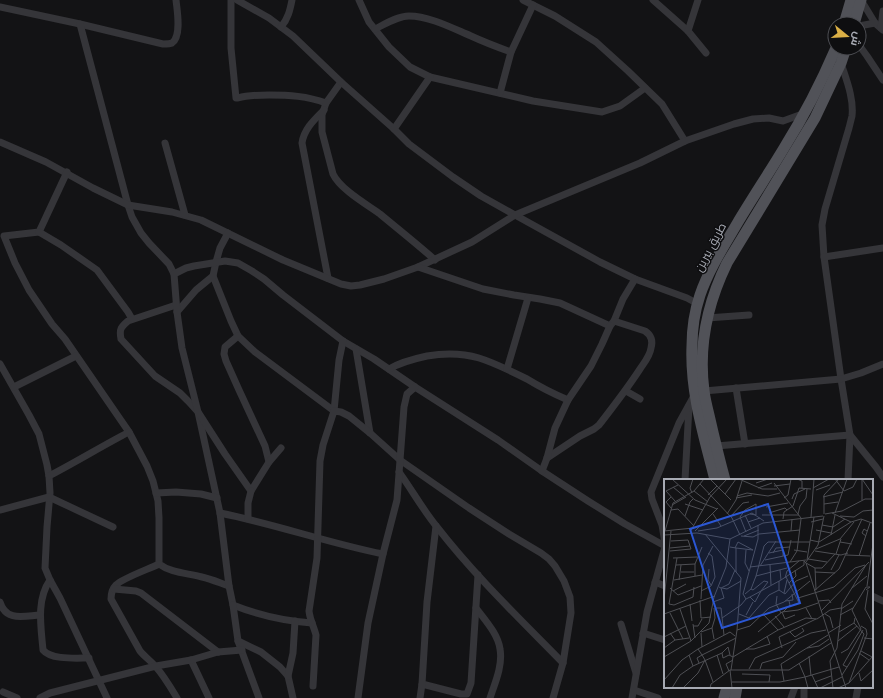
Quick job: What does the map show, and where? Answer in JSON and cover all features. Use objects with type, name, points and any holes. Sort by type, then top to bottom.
[{"type":"main road","points":[[847,16],[852,0]]},
{"type":"main road","points":[[856,16],[861,0]]},
{"type":"main road","name":"طريق بيرين","points":[[725,479],[692,370],[692,346],[699,300],[721,251],[804,113],[832,56]]},
{"type":"main road","name":"طريق بيرين","points":[[715,479],[699,393],[703,340],[712,296],[727,263],[815,118],[843,56]]},
{"type":"main road","points":[[724,698],[727,688]]},
{"type":"main road","points":[[735,698],[737,688]]},
{"type":"street","points":[[0,7],[163,44],[171,44],[176,40],[178,32],[176,0]]},
{"type":"street","points":[[231,0],[231,48],[236,98],[255,95],[289,95],[308,97],[326,103]]},
{"type":"street","points":[[237,0],[269,18],[293,36],[409,144],[481,196],[600,262],[635,279],[687,298],[699,300]]},
{"type":"street","points":[[281,27],[287,18],[292,0]]},
{"type":"street","points":[[359,0],[369,22],[389,47],[410,67],[430,78],[533,101],[602,112],[620,106],[646,88]]},
{"type":"street","points":[[523,0],[555,16],[596,42],[662,104],[685,141]]},
{"type":"street","points":[[653,0],[688,31],[706,53]]},
{"type":"street","points":[[688,31],[698,0]]},
{"type":"street","points":[[861,0],[880,27]]},
{"type":"street","points":[[500,93],[511,52],[533,5]]},
{"type":"street","points":[[880,27],[883,11]]},
{"type":"street","points":[[375,30],[393,21],[408,16],[420,17],[440,23],[511,52]]},
{"type":"street","points":[[80,24],[128,205],[135,223],[141,233],[169,264],[174,274],[182,348],[198,412],[220,513],[229,586],[238,641],[259,698]]},
{"type":"street","points":[[867,26],[880,27]]},
{"type":"street","points":[[867,56],[883,80]]},
{"type":"street","points":[[841,63],[850,93],[852,115],[823,218],[824,257],[850,435],[848,479]]},
{"type":"street","points":[[394,129],[430,78]]},
{"type":"street","points":[[341,82],[326,103],[322,120],[322,132],[333,174],[342,185],[434,260]]},
{"type":"street","points":[[324,110],[305,131],[302,143],[328,278]]},
{"type":"street","points":[[0,142],[67,172],[93,188],[128,205],[172,212],[201,220],[283,260],[348,286],[360,285],[384,279],[418,267],[472,242],[515,215],[640,163],[685,141],[753,119],[769,118],[783,120],[804,113]]},
{"type":"street","points":[[164,143],[186,216]]},
{"type":"street","points":[[39,232],[67,172]]},
{"type":"street","points":[[132,319],[97,270],[61,245],[39,232],[2,236],[29,290],[52,324],[65,339],[129,432],[146,466],[153,481],[158,501],[159,564]]},
{"type":"street","points":[[228,233],[220,248],[213,276],[238,336],[256,352],[334,411],[341,412],[349,416],[400,460],[469,508],[541,553],[555,566],[564,581],[570,597],[571,613],[563,663],[553,698]]},
{"type":"street","points":[[824,257],[883,248]]},
{"type":"street","points":[[174,274],[186,268],[216,262],[228,261],[243,266],[259,275],[343,341],[374,358],[542,471],[619,520],[664,544]]},
{"type":"street","points":[[418,267],[483,288],[528,298],[560,303],[612,324],[645,332],[651,338],[652,343],[648,356],[626,391],[599,425],[594,430],[580,436],[547,458]]},
{"type":"street","points":[[213,276],[177,309],[132,319],[122,326],[120,333],[121,339],[155,376],[180,393],[198,412],[251,491]]},
{"type":"street","points":[[542,471],[555,428],[568,400],[590,366],[623,299],[635,279]]},
{"type":"street","points":[[507,369],[528,298]]},
{"type":"street","points":[[707,318],[750,315]]},
{"type":"street","points":[[238,336],[225,347],[224,354],[264,446],[269,462]]},
{"type":"street","points":[[314,686],[316,635],[309,611],[317,558],[321,453],[334,411],[339,356],[343,341]]},
{"type":"street","points":[[356,348],[370,433]]},
{"type":"street","points":[[389,369],[414,358],[458,354],[479,358],[507,369],[568,400]]},
{"type":"street","points":[[14,387],[76,356]]},
{"type":"street","points":[[664,538],[662,525],[652,499],[651,492],[679,423],[689,404],[699,393],[736,388],[841,379],[883,365]]},
{"type":"street","points":[[1,367],[14,387],[39,434],[46,460],[49,476],[46,568],[50,580],[107,698]]},
{"type":"street","points":[[358,698],[368,623],[383,554],[397,500],[404,407],[407,394],[415,387]]},
{"type":"street","points":[[736,388],[745,444]]},
{"type":"street","points":[[626,391],[640,399]]},
{"type":"street","points":[[685,479],[689,404]]},
{"type":"street","points":[[49,476],[129,432]]},
{"type":"street","points":[[716,446],[850,435]]},
{"type":"street","points":[[850,435],[883,477]]},
{"type":"street","points":[[248,519],[248,503],[251,491],[269,462],[281,448]]},
{"type":"street","points":[[399,472],[436,526],[478,575],[563,663]]},
{"type":"street","points":[[156,494],[176,492],[201,494],[217,498]]},
{"type":"street","points":[[0,510],[49,497],[113,526]]},
{"type":"street","points":[[220,513],[248,519],[357,549],[383,554]]},
{"type":"street","points":[[420,698],[427,602],[436,526]]},
{"type":"street","points":[[632,698],[648,607],[664,549]]},
{"type":"street","points":[[159,564],[170,570],[203,577],[229,586]]},
{"type":"street","points":[[159,564],[116,585],[110,599],[140,651],[156,666],[177,698]]},
{"type":"street","points":[[422,684],[461,694],[467,694],[471,683],[478,575]]},
{"type":"street","points":[[50,580],[45,589],[40,615],[43,650],[45,653],[60,657],[89,658]]},
{"type":"street","points":[[655,582],[664,586]]},
{"type":"street","points":[[114,589],[136,591],[141,593],[218,652]]},
{"type":"street","points":[[873,596],[883,601]]},
{"type":"street","points":[[0,602],[2,607],[9,615],[40,615]]},
{"type":"street","points":[[233,605],[245,610],[312,623]]},
{"type":"street","points":[[476,608],[491,628],[499,643],[500,666],[490,698]]},
{"type":"street","points":[[293,698],[288,676],[293,653],[296,621]]},
{"type":"street","points":[[621,624],[636,675]]},
{"type":"street","points":[[643,633],[664,640]]},
{"type":"street","points":[[238,641],[261,652],[280,667],[288,676]]},
{"type":"street","points":[[44,697],[50,693],[156,666],[191,660],[218,652],[242,650]]},
{"type":"street","points":[[191,660],[209,698]]},
{"type":"street","points":[[791,698],[795,688]]},
{"type":"street","points":[[856,698],[858,688]]},
{"type":"street","points":[[634,690],[658,698]]},
{"type":"street","points":[[3,692],[17,698]]}]
